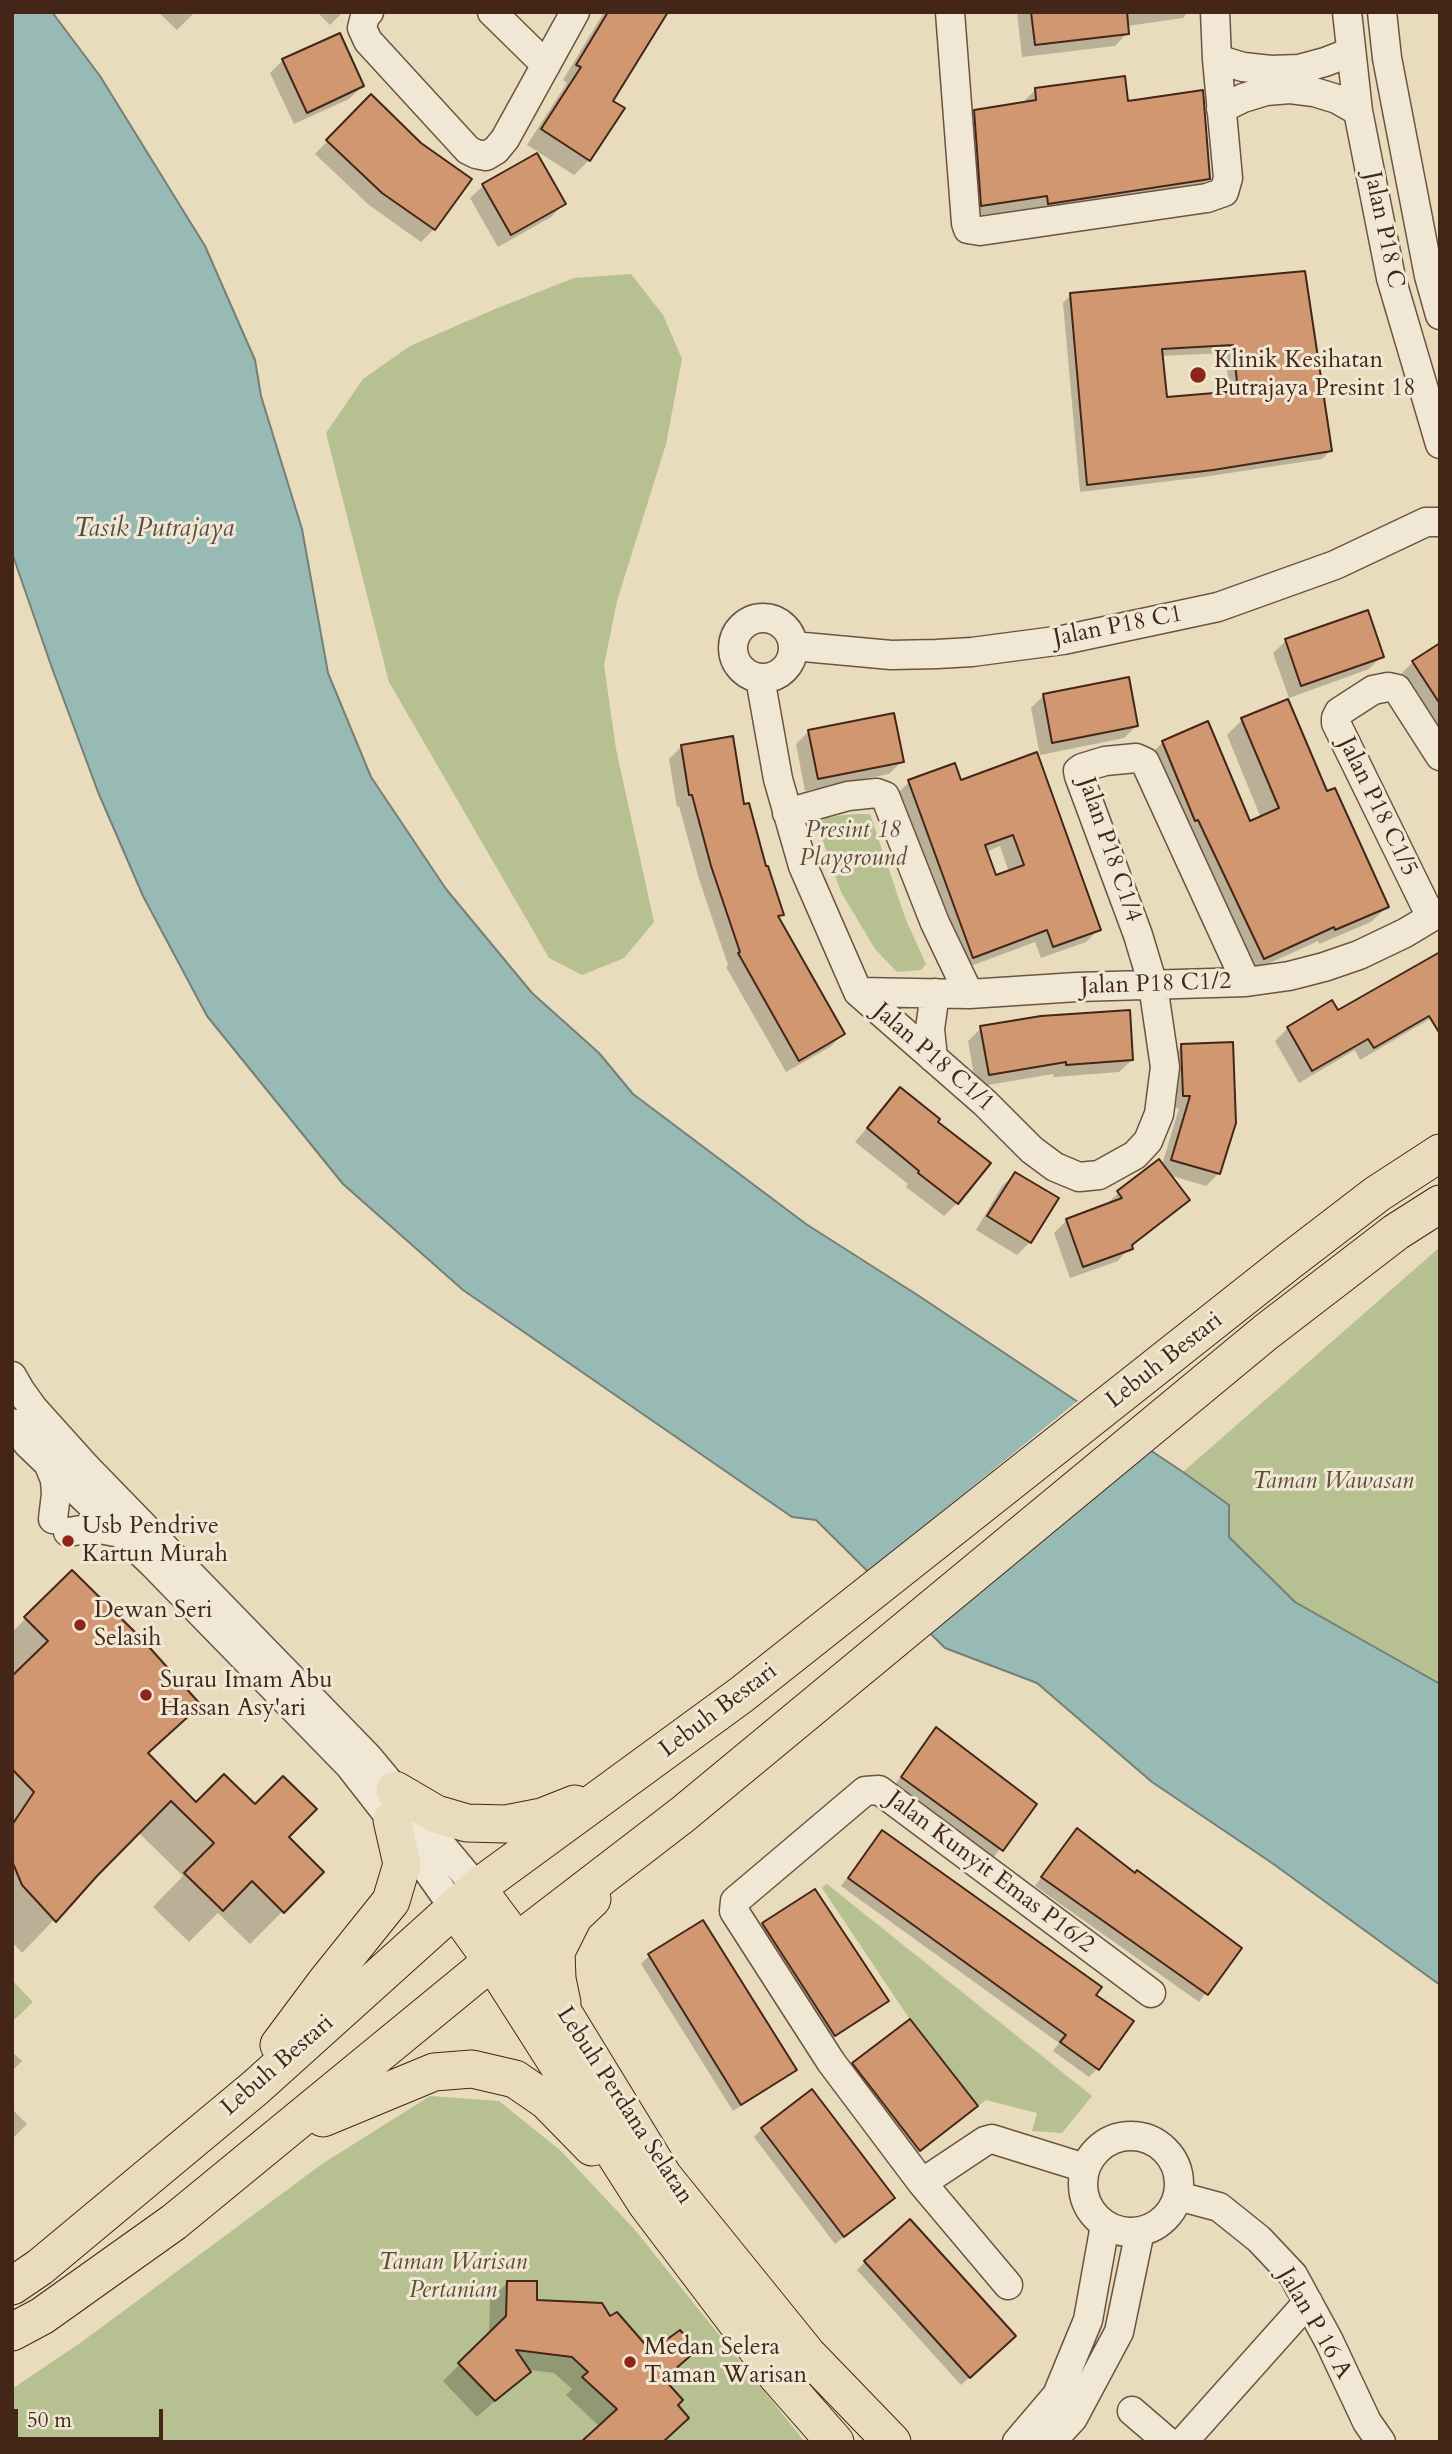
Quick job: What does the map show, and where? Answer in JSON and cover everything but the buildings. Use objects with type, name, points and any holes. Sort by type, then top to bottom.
[{"type":"main road","name":"Lebuh Bestari","points":[[21,2276],[255,2088],[466,1898],[772,1671],[1377,1194],[1440,1153]]},
{"type":"main road","name":"Lebuh Bestari","points":[[12,2332],[42,2316],[174,2222],[505,1951],[682,1815],[1266,1332],[1396,1232],[1440,1204]]},
{"type":"main road","points":[[255,2088],[283,2038],[391,1900],[402,1864],[394,1805],[467,1823],[506,1824],[542,1817],[616,1787]]},
{"type":"main road","points":[[564,2014],[557,1979],[556,1952],[574,1916],[682,1815]]},
{"type":"main road","name":"Lebuh Perdana Selatan","points":[[466,1898],[505,1951],[564,2014],[663,2176],[807,2354],[892,2442]]},
{"type":"main road","name":"Lebuh Perdana Selatan","points":[[505,1951],[646,2203],[778,2377],[835,2442]]},
{"type":"main road","points":[[280,2136],[434,2072],[472,2069],[515,2080],[547,2101],[646,2203]]},
{"type":"street","points":[[369,12],[362,28],[368,41],[468,150],[486,156],[496,150],[505,139],[575,12]]},
{"type":"street","points":[[492,12],[546,65]]},
{"type":"street","points":[[950,12],[968,229],[981,232],[1207,198],[1224,192],[1228,178],[1215,12]]},
{"type":"street","name":"Jalan P18 C","points":[[1347,12],[1358,111],[1391,278],[1440,444]]},
{"type":"street","name":"Jalan P18 C","points":[[1382,12],[1390,72],[1429,276],[1440,315]]},
{"type":"street","points":[[1217,59],[1243,67],[1298,69],[1351,52]]},
{"type":"street","points":[[1221,109],[1266,91],[1290,89],[1337,99],[1358,111]]},
{"type":"street","name":"Jalan P18 C1","points":[[793,646],[891,655],[937,654],[1063,640],[1218,607],[1335,565],[1435,515]]},
{"type":"street","points":[[760,618],[779,622],[786,628],[793,646],[792,656],[780,673],[771,678],[760,678],[744,672],[734,659],[733,642],[743,626],[760,618]]},
{"type":"street","name":"Jalan P18 C1/1","points":[[760,678],[778,779],[803,866],[858,992],[985,1102],[1032,1150],[1055,1167],[1079,1177],[1098,1175],[1135,1155],[1148,1141],[1159,1114],[1165,1066],[1153,985]]},
{"type":"street","name":"Jalan P18 C1/5","points":[[1435,914],[1336,723],[1336,718],[1339,712],[1373,690],[1388,687],[1397,689],[1440,756]]},
{"type":"street","name":"Jalan P18 C1/4","points":[[1153,985],[1138,935],[1079,776],[1078,771],[1082,768],[1105,761],[1136,758],[1145,762],[1246,982]]},
{"type":"street","points":[[787,813],[849,796],[877,793],[885,796],[935,923],[969,994]]},
{"type":"street","name":"Jalan P18 C1/2","points":[[858,992],[969,994],[1246,982],[1289,976],[1324,967],[1394,939],[1435,914]]},
{"type":"street","points":[[933,1058],[930,1029],[934,993]]},
{"type":"street","points":[[12,1376],[121,1533],[349,1765],[394,1805]]},
{"type":"street","points":[[12,1423],[28,1444],[50,1465],[93,1491],[327,1713],[466,1898]]},
{"type":"street","points":[[50,1465],[55,1480],[61,1525],[121,1533]]},
{"type":"street","name":"Jalan Kunyit Emas P16/2","points":[[1008,2285],[922,2183],[831,2062],[734,1912],[735,1901],[865,1791],[879,1790],[1151,1993]]},
{"type":"street","points":[[1137,2135],[1153,2140],[1166,2150],[1176,2163],[1180,2179],[1178,2196],[1173,2208],[1153,2227],[1128,2232],[1105,2225],[1093,2214],[1085,2200],[1082,2184],[1085,2168],[1093,2153],[1113,2139],[1137,2135]]},
{"type":"street","points":[[922,2183],[992,2139],[1085,2168]]},
{"type":"street","name":"Jalan P 16 A","points":[[1178,2196],[1219,2207],[1259,2239],[1293,2275],[1374,2432],[1397,2442]]},
{"type":"street","points":[[1017,2442],[1057,2395],[1088,2320],[1105,2225]]},
{"type":"street","points":[[1051,2442],[1073,2418],[1119,2332],[1140,2231]]},
{"type":"street","points":[[1183,2442],[1308,2302]]},
{"type":"street","points":[[1132,2411],[1168,2442]]},
{"type":"green space","points":[[631,274],[663,315],[682,359],[666,444],[617,601],[604,665],[616,749],[654,922],[624,958],[582,975],[549,958],[389,682],[326,433],[363,379],[410,346],[574,278]]},
{"type":"green space","name":"Presint 18 Playground","points":[[870,814],[906,920],[926,964],[921,970],[897,972],[875,949],[841,892],[817,824],[826,817]]},
{"type":"green space","name":"Taman Wawasan","points":[[1440,1247],[1440,1684],[1295,1602],[1229,1537],[1183,1472]]},
{"type":"green space","points":[[827,1884],[1092,2096],[1062,2133],[1032,2131],[1037,2113],[986,2100],[978,2106],[911,2021],[822,1888]]},
{"type":"green space","points":[[12,1980],[33,2002],[12,2022]]},
{"type":"green space","name":"Taman Warisan Pertanian","points":[[430,2096],[499,2101],[561,2151],[635,2230],[805,2442],[12,2442],[12,2389],[83,2341],[322,2164]]},
{"type":"water","name":"Tasik Putrajaya","points":[[12,12],[52,12],[100,76],[205,246],[255,360],[261,396],[302,529],[328,673],[371,777],[446,889],[532,993],[599,1053],[633,1094],[806,1224],[919,1296],[1229,1505],[1229,1537],[1295,1602],[1440,1684],[1440,1985],[1272,1863],[1152,1782],[1037,1683],[945,1648],[816,1520],[792,1517],[463,1290],[343,1184],[207,1016],[143,896],[98,792],[12,553]]},
{"type":"pier","points":[[1080,1399],[1153,1448],[925,1633],[865,1574]]},
{"type":"place","name":"Klinik Kesihatan Putrajaya Presint 18","points":[[1198,375]]},
{"type":"place","name":"Usb Pendrive Kartun Murah","points":[[68,1541]]},
{"type":"place","name":"Dewan Seri Selasih","points":[[80,1625]]},
{"type":"place","name":"Surau Imam Abu Hassan Asy'ari","points":[[146,1695]]},
{"type":"place","name":"Medan Selera Taman Warisan","points":[[630,2362]]}]
